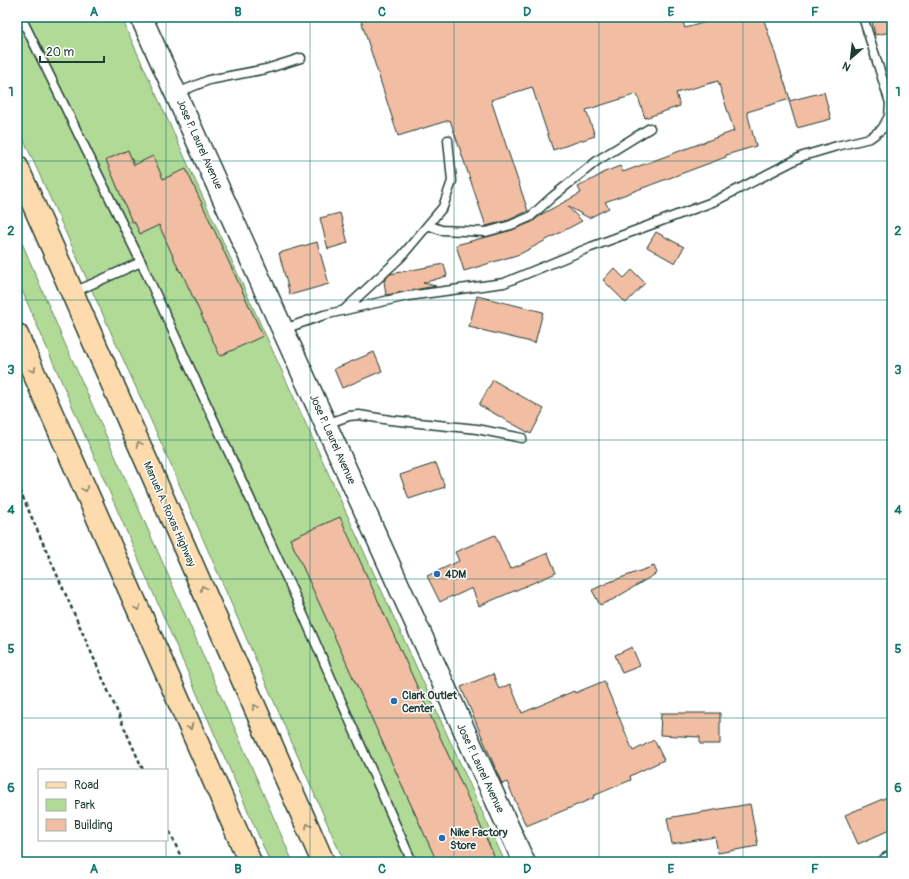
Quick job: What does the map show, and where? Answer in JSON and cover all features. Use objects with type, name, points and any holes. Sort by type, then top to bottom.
[{"type":"main road","name":"Manuel A. Roxas Highway","points":[[17,167],[323,862]]},
{"type":"main road","points":[[17,335],[250,862]]},
{"type":"street","name":"Jose P. Laurel Avenue","points":[[141,17],[284,329],[524,862]]},
{"type":"street","points":[[888,862],[892,859]]},
{"type":"lane","points":[[21,17],[141,262],[292,589],[412,862]]},
{"type":"lane","points":[[284,329],[324,315],[408,296],[504,283],[591,247],[715,201],[803,156],[870,138],[882,129],[889,116],[890,103],[863,17]]},
{"type":"lane","points":[[177,93],[209,80],[266,69],[301,58]]},
{"type":"lane","points":[[428,225],[441,230],[486,232],[511,225],[530,216],[598,160],[650,128]]},
{"type":"lane","points":[[344,310],[401,257],[443,207],[452,181],[448,140]]},
{"type":"lane","points":[[72,292],[141,262]]},
{"type":"lane","points":[[326,424],[349,416],[359,415],[390,420],[477,428],[522,438]]},
{"type":"path","points":[[17,484],[143,769]]},
{"type":"path","points":[[168,827],[183,862]]},
{"type":"green space","points":[[17,17],[121,17],[505,862],[344,862],[162,445],[17,125]]},
{"type":"green space","points":[[17,231],[62,337],[162,561],[293,862],[270,862],[17,279]]},
{"type":"building","points":[[360,17],[681,17],[685,28],[723,17],[763,17],[790,99],[747,112],[756,146],[726,155],[726,157],[605,202],[609,208],[589,218],[567,206],[582,221],[520,254],[464,271],[456,245],[512,230],[532,222],[542,214],[581,193],[578,187],[602,173],[620,166],[623,172],[734,131],[718,81],[676,93],[680,106],[645,118],[637,94],[586,110],[595,136],[553,150],[532,87],[491,100],[528,211],[509,220],[486,226],[450,120],[398,136]]},
{"type":"building","points":[[871,17],[888,17],[891,32],[875,35]]},
{"type":"building","points":[[824,92],[831,119],[797,128],[789,101]]},
{"type":"building","points":[[128,150],[134,165],[153,156],[163,179],[186,169],[263,336],[220,356],[159,225],[140,234],[134,221],[132,222],[106,160]]},
{"type":"building","points":[[340,213],[348,243],[328,249],[320,218]]},
{"type":"building","points":[[656,232],[684,247],[675,263],[647,247]]},
{"type":"building","points":[[317,242],[329,284],[290,295],[279,253]]},
{"type":"building","points":[[444,264],[447,276],[423,283],[436,286],[386,295],[384,281],[390,274]]},
{"type":"building","points":[[614,268],[624,278],[632,270],[645,283],[626,303],[603,280]]},
{"type":"building","points":[[477,296],[543,312],[535,343],[469,327]]},
{"type":"building","points":[[374,352],[382,371],[342,388],[334,369]]},
{"type":"building","points":[[493,380],[544,409],[531,434],[479,405]]},
{"type":"building","points":[[436,463],[445,487],[409,499],[400,475]]},
{"type":"building","name":"Clark Outlet Center","points":[[340,517],[497,862],[437,862],[290,539]]},
{"type":"building","points":[[495,535],[510,569],[548,553],[556,573],[479,606],[472,588],[440,602],[427,576],[459,561],[455,552]]},
{"type":"building","points":[[654,566],[657,573],[614,599],[600,605],[592,590]]},
{"type":"building","points":[[632,647],[640,666],[622,673],[615,655]]},
{"type":"building","points":[[493,674],[499,689],[510,684],[522,713],[574,691],[575,693],[604,681],[633,751],[654,740],[664,760],[630,776],[631,780],[593,796],[594,798],[526,826],[507,782],[502,784],[461,687]]},
{"type":"building","points":[[661,713],[720,713],[720,744],[700,744],[700,737],[660,735]]},
{"type":"building","points":[[892,795],[892,829],[858,844],[845,815]]},
{"type":"building","points":[[750,804],[758,846],[718,853],[715,837],[672,844],[667,818]]},
{"type":"place","name":"4DM","points":[[437,574]]},
{"type":"place","name":"Clark Outlet Center","points":[[394,701]]},
{"type":"place","name":"Nike Factory Store","points":[[442,838]]}]
